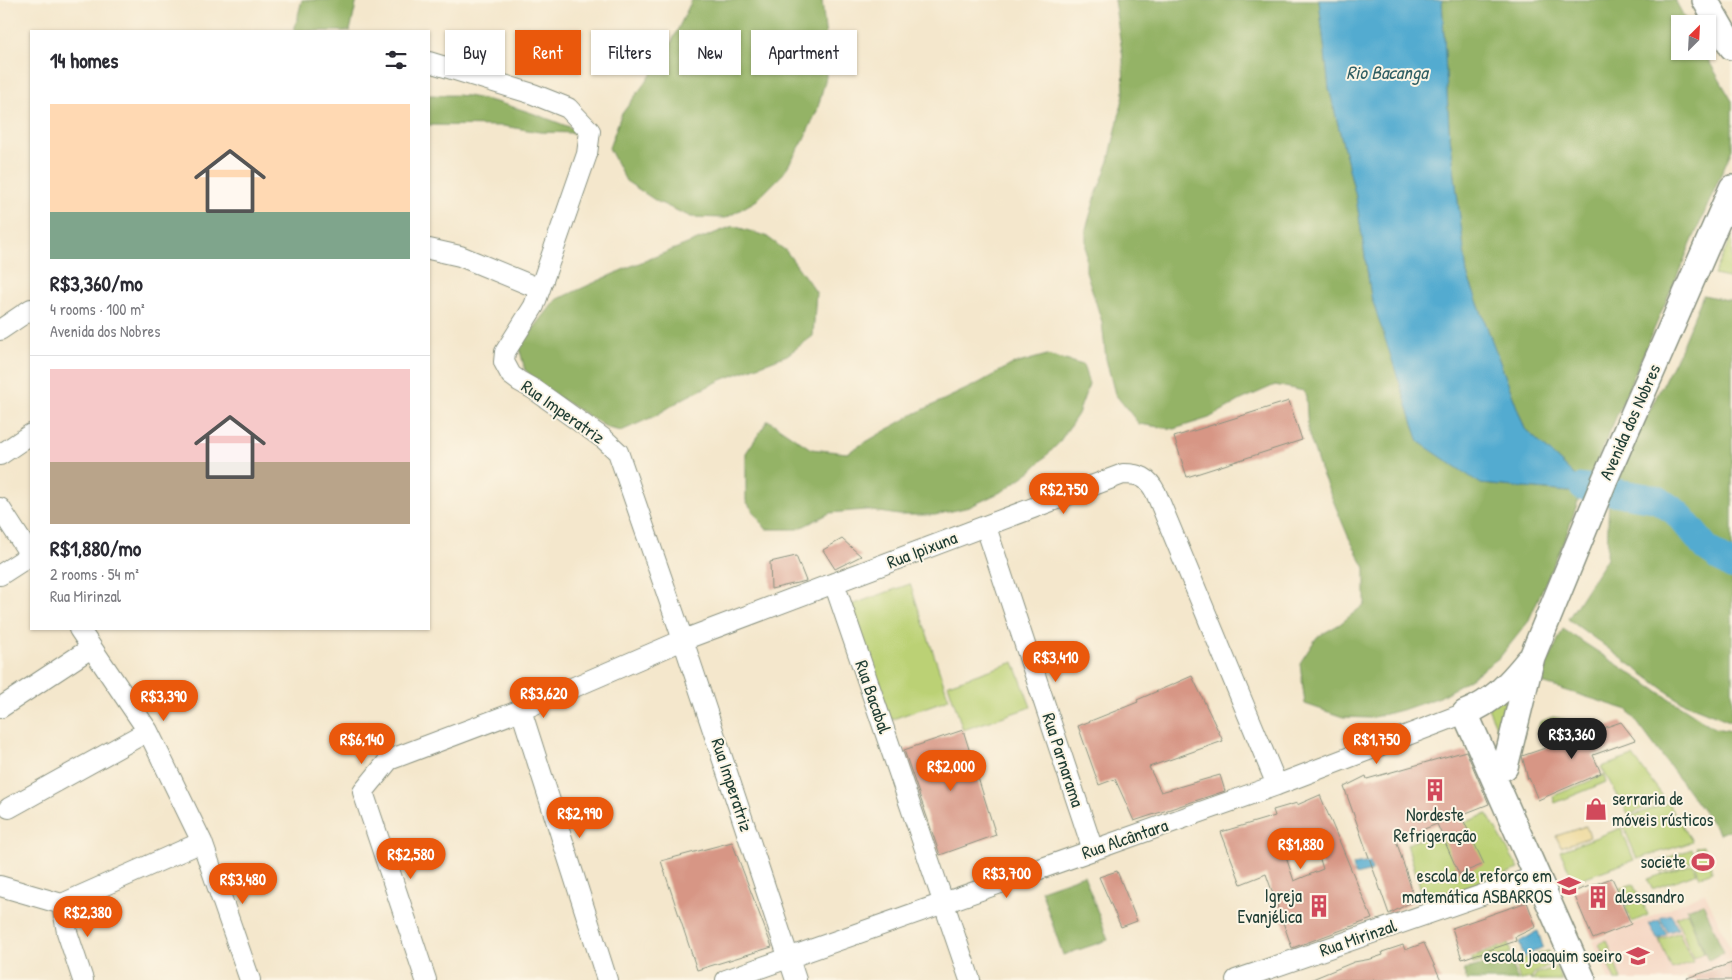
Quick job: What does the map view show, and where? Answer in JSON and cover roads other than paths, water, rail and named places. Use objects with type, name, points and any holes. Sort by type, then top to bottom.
[{"type":"main road","points":[[1705,0],[1732,47]]},
{"type":"main road","name":"Avenida dos Nobres","points":[[1505,767],[1532,657],[1605,479],[1732,188]]},
{"type":"main road","name":"Avenida dos Nobres","points":[[1472,710],[1504,689],[1532,657]]},
{"type":"main road","points":[[1472,710],[1505,767],[1597,980]]},
{"type":"main road","points":[[1472,710],[1537,876],[1583,980]]},
{"type":"street","name":"Rua Imperatriz","points":[[430,62],[534,94],[568,108],[590,132],[587,154],[534,306],[505,352],[505,367],[511,375],[604,439],[618,452],[683,640],[796,980]]},
{"type":"street","points":[[430,249],[460,256],[540,289]]},
{"type":"street","points":[[0,330],[30,310]]},
{"type":"street","points":[[0,455],[30,435]]},
{"type":"street","name":"Rua Ipixuna","points":[[426,980],[363,792],[389,760],[521,710],[683,640],[1123,474],[1134,474],[1150,483],[1277,786]]},
{"type":"street","points":[[0,508],[30,554]]},
{"type":"street","name":"Rua Parnarama","points":[[986,526],[1093,850]]},
{"type":"street","points":[[0,575],[30,557]]},
{"type":"street","name":"Rua Bacabal","points":[[834,583],[970,980]]},
{"type":"street","points":[[80,630],[148,731],[202,842],[250,980]]},
{"type":"street","points":[[0,708],[91,648]]},
{"type":"street","points":[[521,710],[607,980]]},
{"type":"street","name":"Rua Alcântara","points":[[726,980],[1277,786],[1472,710]]},
{"type":"street","points":[[8,808],[148,731]]},
{"type":"street","points":[[0,886],[62,904],[202,842]]},
{"type":"street","name":"Rua Mirinzal","points":[[1236,980],[1537,876]]},
{"type":"street","points":[[62,904],[67,932],[83,980]]},
{"type":"water","name":"Rio Bacanga","points":[[1319,0],[1442,0],[1449,128],[1467,274],[1525,429],[1584,484],[1581,493],[1481,484],[1419,442],[1371,296],[1356,197],[1329,88]]},
{"type":"water","points":[[1370,862],[1372,871],[1355,875],[1353,865]]},
{"type":"water","points":[[1671,914],[1678,929],[1668,932],[1660,918]]},
{"type":"water","points":[[1659,920],[1667,934],[1658,939],[1649,924]]},
{"type":"water","points":[[1538,931],[1543,947],[1524,957],[1519,942]]},
{"type":"waterway","points":[[1583,487],[1657,499],[1676,512],[1707,549],[1732,566]]},
{"type":"place","name":"Nordeste Refrigeração","points":[[1435,790]]},
{"type":"place","name":"serraria de móveis rústicos","points":[[1596,809]]},
{"type":"place","name":"societe","points":[[1703,862]]},
{"type":"place","name":"escola de reforço em matemática ASBARROS","points":[[1569,886]]},
{"type":"place","name":"alessandro","points":[[1598,897]]},
{"type":"place","name":"Igreja Evanjélica","points":[[1319,906]]},
{"type":"place","name":"escola joaquim soeiro","points":[[1638,956]]}]
